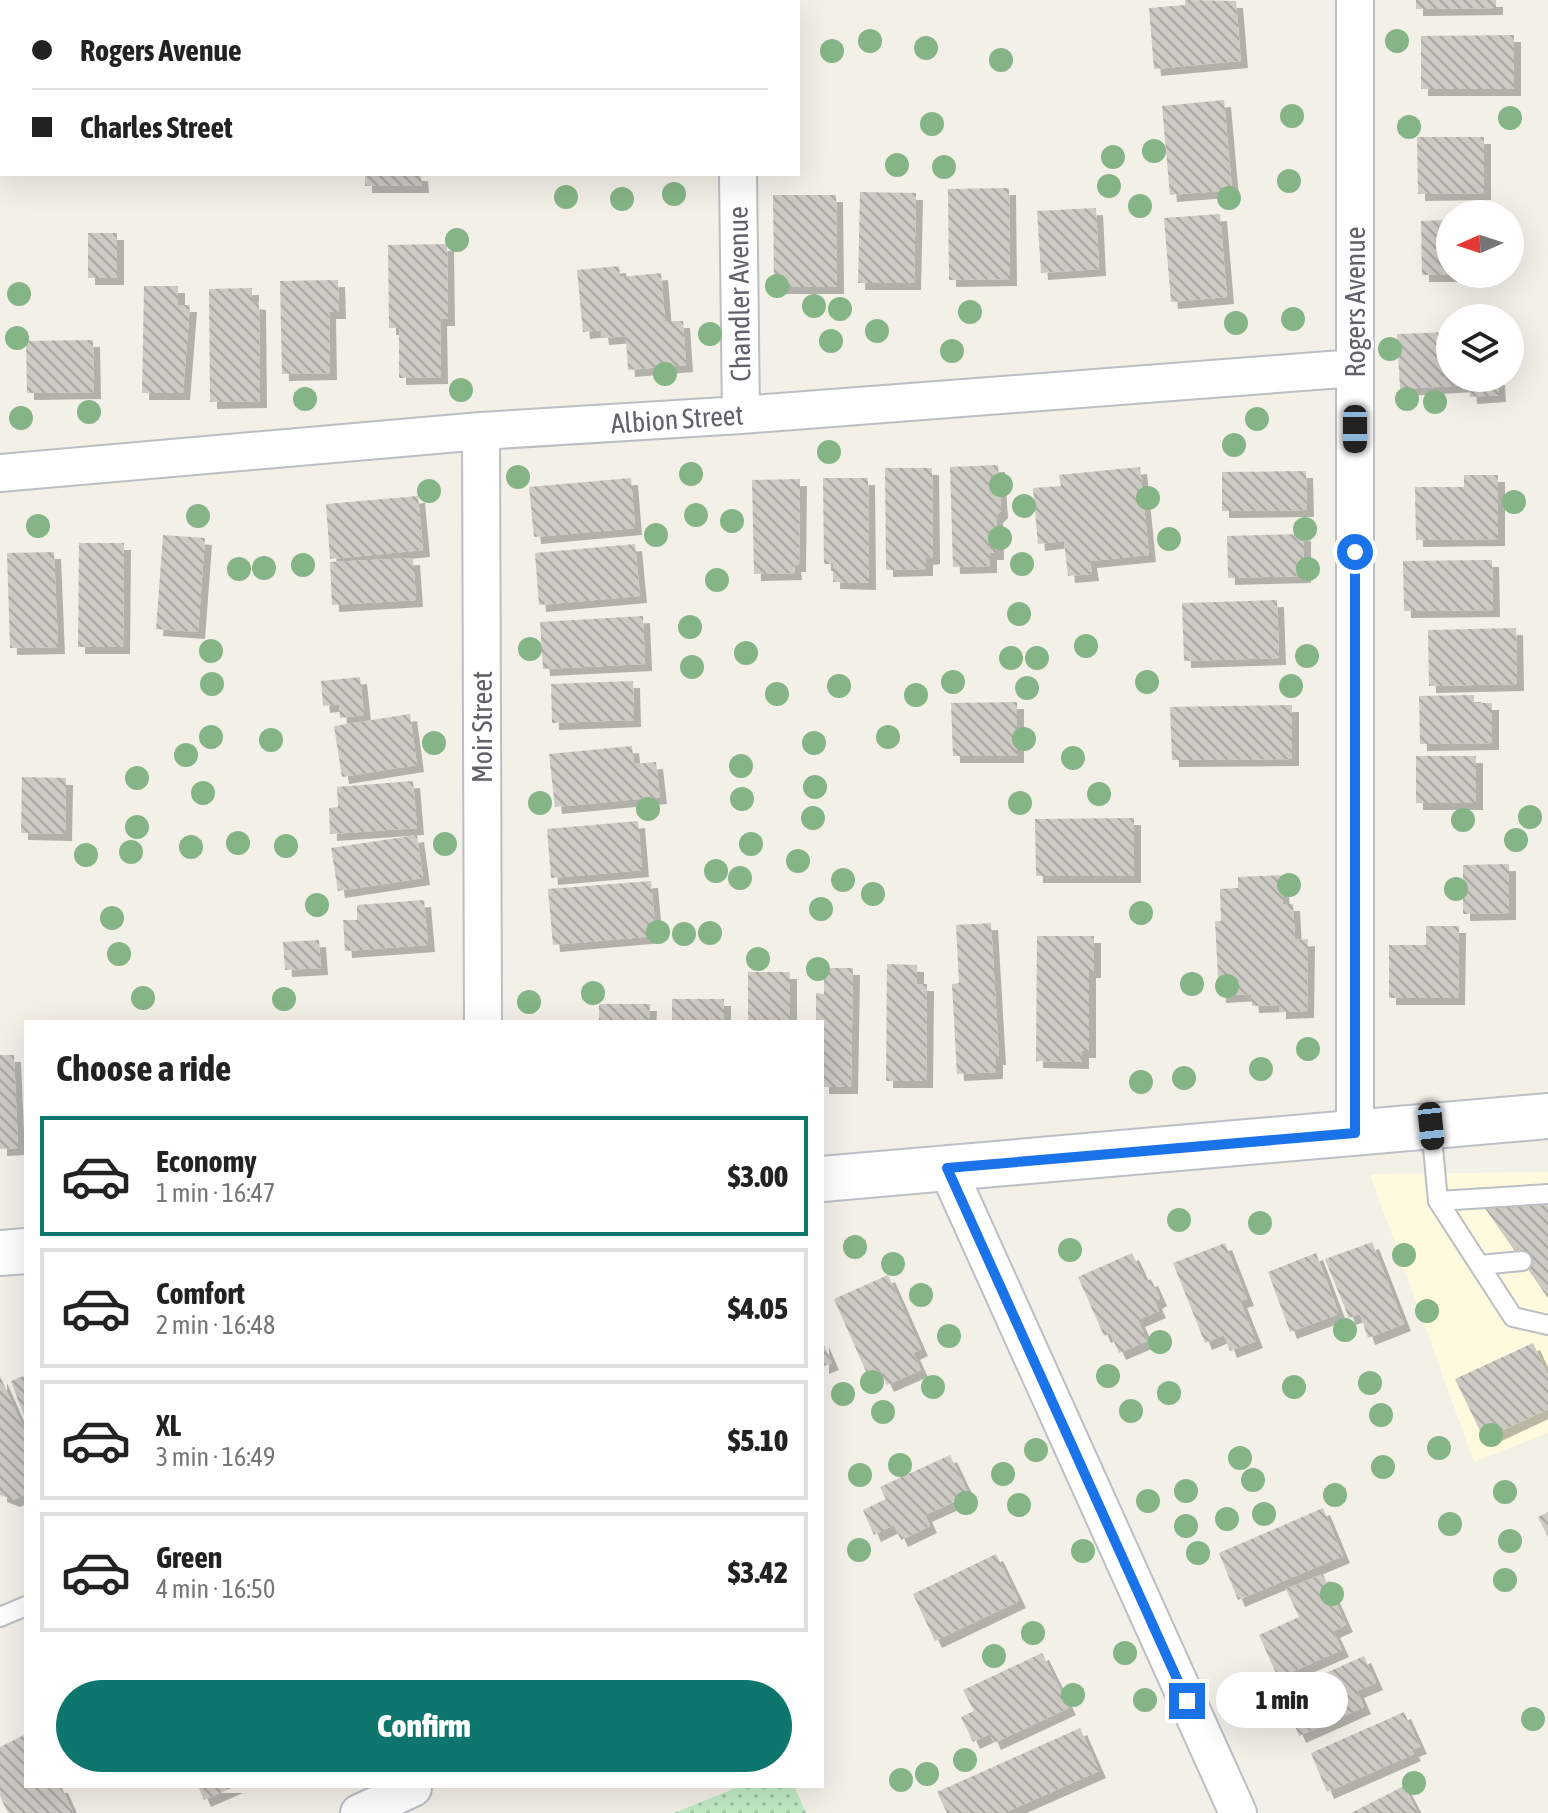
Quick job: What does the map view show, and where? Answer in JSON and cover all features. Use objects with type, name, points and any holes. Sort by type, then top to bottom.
[{"type":"main road","points":[[824,1179],[1548,1116]]},
{"type":"main road","points":[[0,1253],[24,1251]]},
{"type":"street","name":"Rogers Avenue","points":[[1355,0],[1355,1133]]},
{"type":"street","name":"Chandler Avenue","points":[[738,176],[741,415]]},
{"type":"street","name":"Albion Street","points":[[0,473],[481,431],[741,415],[1355,368]]},
{"type":"street","name":"Moir Street","points":[[481,431],[483,1020]]},
{"type":"street","points":[[947,1168],[1238,1813]]},
{"type":"street","points":[[359,1813],[410,1788]]},
{"type":"lane","points":[[1431,1126],[1438,1201],[1513,1317],[1548,1325]]},
{"type":"lane","points":[[1438,1201],[1548,1194]]},
{"type":"lane","points":[[1480,1265],[1522,1261]]},
{"type":"lane","points":[[0,1617],[24,1607]]},
{"type":"shaded area","points":[[1548,1172],[1548,1433],[1474,1462],[1370,1174]]},
{"type":"green space","points":[[736,1788],[795,1788],[806,1813],[674,1813]]},
{"type":"building","points":[[1185,0],[1236,1],[1241,61],[1154,69],[1149,8],[1185,5]]},
{"type":"building","points":[[1416,0],[1496,0],[1496,8],[1416,9]]},
{"type":"building","points":[[1514,35],[1514,89],[1421,89],[1421,36]]},
{"type":"building","points":[[1224,100],[1232,190],[1170,195],[1162,106]]},
{"type":"building","points":[[1417,137],[1484,137],[1484,193],[1418,194]]},
{"type":"building","points":[[365,176],[421,176],[422,186],[365,186]]},
{"type":"building","points":[[1009,188],[1010,279],[949,280],[948,189]]},
{"type":"building","points":[[860,192],[916,193],[914,283],[858,283]]},
{"type":"building","points":[[773,195],[836,195],[837,287],[774,287]]},
{"type":"building","points":[[1096,208],[1099,269],[1041,273],[1037,211]]},
{"type":"building","points":[[1220,214],[1227,297],[1171,302],[1164,218]]},
{"type":"building","points":[[1436,220],[1436,275],[1422,275],[1421,221]]},
{"type":"building","points":[[88,233],[117,233],[117,278],[88,278]]},
{"type":"building","points":[[447,244],[448,319],[440,319],[441,377],[399,378],[399,328],[389,328],[388,245]]},
{"type":"building","points":[[619,266],[620,277],[661,273],[665,321],[683,321],[686,365],[628,370],[626,336],[602,338],[601,330],[583,332],[577,270]]},
{"type":"building","points":[[338,280],[339,312],[329,312],[330,373],[282,374],[280,281]]},
{"type":"building","points":[[144,286],[178,286],[178,305],[190,305],[183,393],[142,393]]},
{"type":"building","points":[[252,288],[252,302],[259,303],[260,401],[210,402],[209,289]]},
{"type":"building","points":[[1436,333],[1436,387],[1400,389],[1397,334]]},
{"type":"building","points":[[93,340],[94,392],[27,393],[26,341]]},
{"type":"building","points":[[1470,392],[1499,392],[1499,395],[1470,397]]},
{"type":"building","points":[[998,465],[1001,511],[996,516],[997,553],[990,553],[990,566],[953,567],[950,467]]},
{"type":"building","points":[[1140,467],[1149,555],[1090,561],[1092,574],[1068,576],[1064,541],[1038,544],[1033,488],[1061,486],[1059,475]]},
{"type":"building","points":[[885,468],[932,468],[933,557],[926,558],[926,569],[886,570]]},
{"type":"building","points":[[1306,471],[1307,510],[1222,511],[1222,472]]},
{"type":"building","points":[[1464,475],[1498,475],[1498,539],[1416,540],[1415,487],[1464,487]]},
{"type":"building","points":[[631,478],[635,528],[534,537],[529,487]]},
{"type":"building","points":[[823,478],[868,478],[869,583],[833,582],[833,564],[824,564]]},
{"type":"building","points":[[800,479],[799,565],[794,565],[795,573],[754,574],[752,480]]},
{"type":"building","points":[[418,496],[423,550],[330,559],[326,504]]},
{"type":"building","points":[[1304,534],[1304,576],[1228,578],[1227,536]]},
{"type":"building","points":[[163,535],[205,538],[198,632],[156,629]]},
{"type":"building","points":[[79,543],[124,543],[123,647],[78,647]]},
{"type":"building","points":[[635,544],[640,596],[539,605],[535,553]]},
{"type":"building","points":[[54,552],[58,647],[10,648],[7,553]]},
{"type":"building","points":[[413,558],[416,600],[332,605],[330,562]]},
{"type":"building","points":[[1492,560],[1493,610],[1404,611],[1403,561]]},
{"type":"building","points":[[1277,600],[1279,658],[1184,661],[1182,603]]},
{"type":"building","points":[[643,616],[645,664],[543,669],[540,622]]},
{"type":"building","points":[[1516,628],[1517,684],[1429,686],[1428,630]]},
{"type":"building","points":[[360,677],[364,715],[340,718],[339,704],[323,706],[321,681]]},
{"type":"building","points":[[633,681],[634,720],[552,723],[551,684]]},
{"type":"building","points":[[1474,695],[1474,703],[1492,703],[1492,743],[1420,744],[1419,696]]},
{"type":"building","points":[[1017,702],[1017,756],[953,756],[951,703]]},
{"type":"building","points":[[1292,705],[1292,759],[1172,760],[1170,707]]},
{"type":"building","points":[[410,714],[417,765],[342,777],[334,726]]},
{"type":"building","points":[[632,746],[634,764],[656,762],[660,797],[555,807],[549,754]]},
{"type":"building","points":[[1416,756],[1476,756],[1476,803],[1416,803]]},
{"type":"building","points":[[22,777],[66,778],[65,834],[21,833]]},
{"type":"building","points":[[413,781],[417,828],[330,834],[329,808],[338,807],[337,787]]},
{"type":"building","points":[[1134,818],[1134,876],[1036,876],[1035,819]]},
{"type":"building","points":[[638,821],[642,870],[551,878],[547,829]]},
{"type":"building","points":[[417,835],[423,878],[338,891],[331,848]]},
{"type":"building","points":[[1509,864],[1509,913],[1463,914],[1463,865]]},
{"type":"building","points":[[1281,875],[1283,904],[1293,904],[1295,940],[1308,939],[1307,1011],[1279,1012],[1279,1005],[1252,1006],[1251,994],[1219,996],[1215,921],[1221,921],[1220,889],[1238,888],[1238,877]]},
{"type":"building","points":[[651,881],[656,936],[553,945],[548,889]]},
{"type":"building","points":[[424,900],[428,945],[345,951],[343,920],[357,920],[357,905]]},
{"type":"building","points":[[991,923],[999,1058],[996,1058],[996,1072],[957,1074],[952,984],[959,983],[956,925]]},
{"type":"building","points":[[1426,926],[1459,926],[1458,998],[1389,998],[1389,945],[1426,945]]},
{"type":"building","points":[[1037,936],[1094,936],[1094,971],[1089,971],[1089,1051],[1082,1051],[1082,1062],[1036,1061]]},
{"type":"building","points":[[319,940],[321,968],[285,970],[283,942]]},
{"type":"building","points":[[887,964],[917,965],[917,984],[927,984],[926,1081],[886,1081]]},
{"type":"building","points":[[824,968],[853,968],[851,1087],[824,1087],[824,1020],[816,1020],[816,993],[824,994]]},
{"type":"building","points":[[748,972],[790,972],[790,1020],[748,1020]]},
{"type":"building","points":[[672,999],[724,999],[724,1020],[672,1020]]},
{"type":"building","points":[[599,1004],[650,1004],[649,1020],[599,1020]]},
{"type":"building","points":[[0,1055],[14,1055],[18,1148],[0,1149]]},
{"type":"building","points":[[1546,1203],[1548,1206],[1548,1298],[1484,1207]]},
{"type":"building","points":[[1372,1242],[1404,1324],[1368,1338],[1360,1314],[1349,1318],[1325,1259]]},
{"type":"building","points":[[1225,1243],[1247,1299],[1240,1301],[1256,1341],[1230,1351],[1224,1335],[1205,1343],[1173,1263]]},
{"type":"building","points":[[1132,1253],[1145,1281],[1151,1279],[1160,1299],[1155,1302],[1159,1311],[1138,1320],[1147,1341],[1119,1353],[1110,1333],[1104,1336],[1078,1277]]},
{"type":"building","points":[[1316,1253],[1339,1314],[1290,1332],[1268,1272]]},
{"type":"building","points":[[888,1275],[921,1349],[913,1353],[921,1370],[887,1385],[880,1370],[868,1376],[834,1299]]},
{"type":"building","points":[[1533,1343],[1548,1376],[1548,1409],[1484,1439],[1455,1379]]},
{"type":"building","points":[[824,1345],[832,1363],[824,1366]]},
{"type":"building","points":[[0,1376],[24,1430],[24,1495],[13,1500],[0,1495]]},
{"type":"building","points":[[24,1376],[24,1416],[11,1381]]},
{"type":"building","points":[[950,1455],[969,1495],[925,1515],[930,1526],[901,1540],[894,1525],[874,1535],[863,1510],[886,1499],[880,1487]]},
{"type":"building","points":[[1323,1508],[1343,1556],[1238,1600],[1219,1553]]},
{"type":"building","points":[[1548,1512],[1548,1537],[1538,1517]]},
{"type":"building","points":[[996,1554],[1019,1601],[935,1641],[913,1594]]},
{"type":"building","points":[[1323,1574],[1346,1625],[1333,1631],[1342,1650],[1278,1678],[1259,1635],[1299,1617],[1286,1589]]},
{"type":"building","points":[[1042,1653],[1069,1708],[994,1743],[990,1734],[973,1742],[961,1717],[974,1711],[963,1690]]},
{"type":"building","points":[[1364,1656],[1376,1683],[1357,1691],[1364,1707],[1299,1736],[1281,1693]]},
{"type":"building","points":[[1404,1712],[1420,1747],[1412,1750],[1414,1754],[1327,1792],[1311,1753]]},
{"type":"building","points":[[1080,1728],[1099,1771],[1004,1813],[947,1813],[937,1792]]},
{"type":"building","points":[[24,1735],[24,1788],[62,1788],[73,1813],[8,1813],[0,1796],[0,1747]]},
{"type":"building","points":[[1404,1786],[1418,1813],[1351,1813]]},
{"type":"building","points":[[199,1788],[231,1788],[204,1800]]},
{"type":"route","points":[[1187,1701],[947,1168],[1355,1133],[1355,552]]}]
